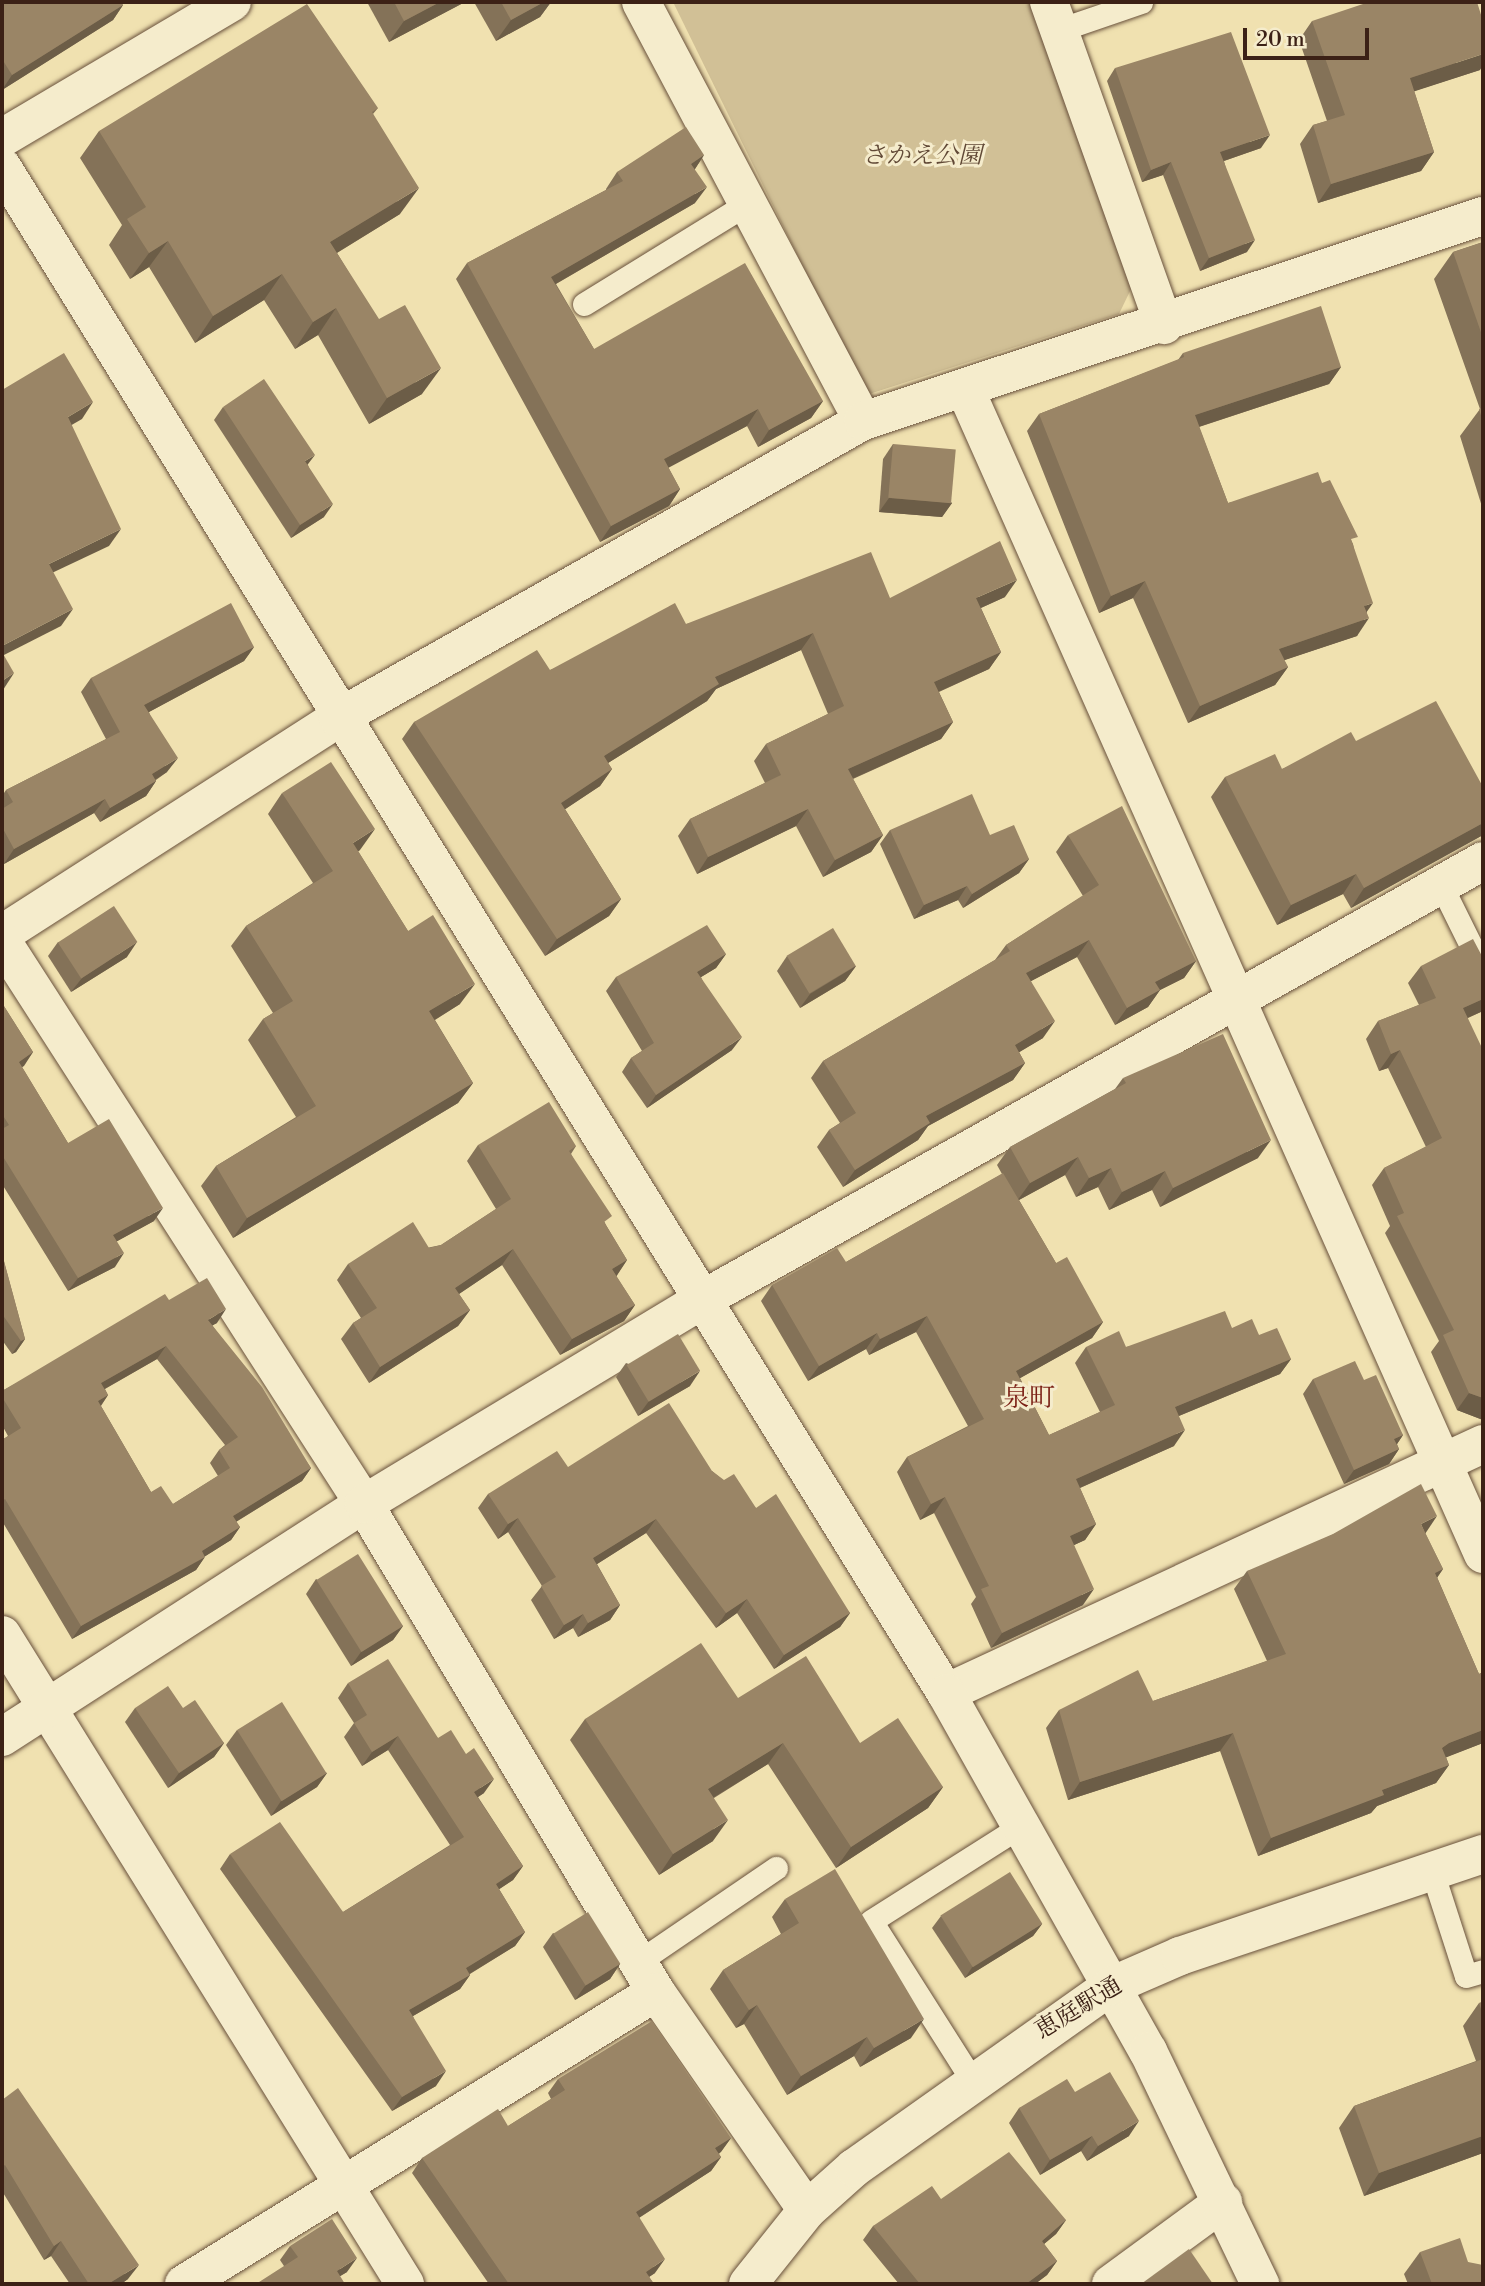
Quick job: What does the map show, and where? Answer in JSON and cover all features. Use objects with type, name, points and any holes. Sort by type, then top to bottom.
[{"type":"street","points":[[2,138],[232,2]]},
{"type":"street","points":[[641,2],[863,421]]},
{"type":"street","points":[[1054,16],[1164,325]]},
{"type":"street","points":[[4,174],[338,718],[705,1298],[946,1693],[1111,1986],[1223,2202],[1260,2284]]},
{"type":"street","points":[[2,934],[338,718],[863,421],[1164,325],[1483,216]]},
{"type":"street","points":[[965,389],[1444,1461],[1483,1554]]},
{"type":"street","points":[[2,1737],[48,1710],[364,1504],[705,1298],[1237,997],[1483,862]]},
{"type":"street","points":[[2,940],[364,1504],[647,1977],[807,2210]]},
{"type":"street","points":[[946,1693],[1483,1444]]},
{"type":"street","points":[[2,1635],[405,2284]]},
{"type":"street","name":"恵庭駅通","points":[[748,2284],[807,2210],[972,2080],[1111,1986],[1180,1956],[1483,1854]]},
{"type":"street","points":[[184,2284],[342,2186],[647,1977]]},
{"type":"street","points":[[1111,2284],[1223,2202]]},
{"type":"lane","points":[[1054,16],[1141,2]]},
{"type":"lane","points":[[584,304],[748,203]]},
{"type":"lane","points":[[1441,885],[1483,970]]},
{"type":"lane","points":[[972,2080],[871,1921],[1022,1825]]},
{"type":"lane","points":[[647,1977],[776,1868]]},
{"type":"lane","points":[[1432,1871],[1466,1976],[1483,1970]]},
{"type":"green space","name":"さかえ公園","points":[[673,2],[1032,2],[1132,287],[1119,314],[866,395]]},
{"type":"building","points":[[2,2],[122,2],[123,5],[12,75],[2,59]]},
{"type":"building","points":[[394,2],[440,2],[404,21]]},
{"type":"building","points":[[501,2],[544,2],[511,20]]},
{"type":"building","points":[[1369,2],[1477,2],[1483,21],[1483,54],[1410,78],[1434,152],[1331,184],[1313,125],[1345,115],[1312,21]]},
{"type":"building","points":[[307,4],[378,108],[372,112],[419,188],[330,242],[379,319],[405,305],[441,368],[387,398],[336,308],[313,322],[282,274],[213,316],[168,241],[149,253],[127,219],[146,207],[99,131]]},
{"type":"building","points":[[1231,32],[1270,135],[1220,152],[1255,240],[1209,258],[1171,162],[1151,170],[1115,68]]},
{"type":"building","points":[[686,127],[704,155],[691,164],[707,187],[551,277],[594,349],[745,263],[823,401],[769,430],[758,409],[664,459],[680,489],[611,526],[467,263],[623,181],[617,172]]},
{"type":"building","points":[[1483,242],[1483,338],[1453,252]]},
{"type":"building","points":[[1321,306],[1341,367],[1195,415],[1228,503],[1318,472],[1322,483],[1330,480],[1358,537],[1351,539],[1373,603],[1364,606],[1369,618],[1279,649],[1288,667],[1200,706],[1145,581],[1111,596],[1039,414],[1184,357],[1183,353]]},
{"type":"building","points":[[64,353],[93,402],[68,417],[121,529],[49,564],[73,609],[2,646],[2,390]]},
{"type":"building","points":[[264,379],[315,455],[305,461],[333,504],[300,525],[223,407]]},
{"type":"building","points":[[893,444],[956,449],[951,503],[888,498]]},
{"type":"building","points":[[1000,541],[1017,580],[976,598],[1001,652],[934,682],[953,722],[848,769],[883,835],[835,860],[808,809],[708,857],[690,819],[781,775],[766,744],[844,706],[813,633],[715,677],[719,684],[604,756],[612,769],[561,803],[621,899],[557,939],[414,722],[537,650],[550,670],[675,603],[686,624],[871,552],[890,598]]},
{"type":"building","points":[[231,603],[254,647],[144,705],[178,758],[152,774],[156,781],[110,808],[105,799],[14,849],[2,827],[2,809],[13,802],[6,790],[120,732],[91,678]]},
{"type":"building","points":[[2,652],[14,673],[2,681]]},
{"type":"building","points":[[1436,701],[1483,787],[1483,823],[1364,888],[1356,874],[1291,905],[1225,777],[1275,754],[1282,769],[1351,732],[1356,741]]},
{"type":"building","points":[[331,762],[375,829],[353,843],[408,931],[433,915],[475,984],[429,1011],[473,1083],[247,1218],[216,1166],[316,1106],[263,1019],[293,1001],[246,926],[333,871],[282,793]]},
{"type":"building","points":[[972,794],[990,835],[1014,825],[1029,859],[972,894],[967,886],[924,905],[890,830]]},
{"type":"building","points":[[1122,806],[1196,961],[1155,982],[1160,990],[1127,1008],[1089,940],[1026,973],[1055,1021],[1015,1045],[1025,1063],[926,1116],[930,1123],[855,1170],[829,1130],[856,1113],[823,1061],[1010,951],[1006,945],[1099,885],[1068,835]]},
{"type":"building","points":[[114,906],[137,942],[81,979],[58,942]]},
{"type":"building","points":[[707,925],[726,954],[697,972],[742,1037],[656,1095],[631,1058],[654,1043],[616,977]]},
{"type":"building","points":[[833,928],[856,966],[809,994],[787,956]]},
{"type":"building","points":[[1473,939],[1483,958],[1483,999],[1463,1008],[1483,1050],[1483,1398],[1469,1393],[1443,1335],[1454,1330],[1397,1216],[1404,1213],[1384,1168],[1442,1138],[1400,1050],[1391,1054],[1378,1021],[1436,998],[1421,966]]},
{"type":"building","points":[[2,1003],[33,1052],[19,1062],[68,1143],[109,1119],[163,1208],[113,1235],[124,1253],[78,1278],[2,1155],[2,1129],[9,1125],[2,1114]]},
{"type":"building","points":[[1223,1034],[1271,1140],[1173,1188],[1165,1171],[1122,1192],[1111,1168],[1089,1178],[1078,1157],[1030,1183],[1010,1147],[1126,1083],[1123,1078]]},
{"type":"building","points":[[549,1102],[576,1146],[569,1151],[612,1216],[604,1222],[627,1260],[612,1269],[635,1305],[572,1339],[513,1249],[455,1288],[470,1310],[380,1367],[353,1323],[377,1308],[348,1264],[413,1222],[429,1248],[441,1245],[511,1199],[478,1145]]},
{"type":"building","points":[[1003,1173],[1056,1263],[1067,1257],[1103,1322],[1016,1371],[1049,1435],[1115,1405],[1086,1347],[1119,1331],[1126,1347],[1225,1311],[1232,1328],[1252,1319],[1259,1335],[1277,1328],[1291,1359],[1175,1407],[1185,1430],[1076,1479],[1096,1524],[1070,1536],[1094,1589],[1002,1633],[981,1589],[989,1586],[945,1497],[931,1504],[907,1457],[984,1419],[927,1316],[880,1339],[877,1333],[819,1366],[772,1285],[837,1248],[846,1262]]},
{"type":"building","points":[[2,1254],[25,1339],[21,1341],[2,1314]]},
{"type":"building","points":[[207,1278],[226,1309],[208,1320],[262,1387],[311,1468],[233,1516],[240,1527],[202,1551],[205,1557],[81,1626],[5,1499],[2,1501],[2,1440],[21,1428],[2,1397],[2,1391],[165,1294],[169,1300]],"holes":[[[166,1346],[238,1437],[219,1450],[230,1468],[173,1504],[161,1486],[151,1492],[98,1401],[108,1395],[101,1383]]]},
{"type":"building","points":[[678,1334],[700,1371],[649,1402],[627,1365]]},
{"type":"building","points":[[1355,1361],[1364,1380],[1376,1375],[1403,1435],[1394,1439],[1399,1449],[1354,1470],[1313,1379]]},
{"type":"building","points":[[669,1403],[712,1471],[724,1480],[734,1474],[756,1508],[776,1494],[850,1613],[784,1655],[747,1599],[726,1613],[656,1519],[593,1558],[620,1605],[588,1623],[583,1614],[564,1625],[541,1586],[556,1577],[518,1518],[508,1524],[488,1494],[557,1451],[568,1467]]},
{"type":"building","points":[[1421,1484],[1437,1516],[1421,1524],[1443,1569],[1435,1573],[1479,1674],[1483,1672],[1483,1730],[1442,1748],[1449,1765],[1382,1790],[1384,1795],[1271,1838],[1233,1733],[1080,1782],[1059,1710],[1138,1670],[1153,1701],[1286,1654],[1247,1571],[1333,1534]]},
{"type":"building","points":[[358,1554],[403,1626],[361,1652],[316,1580]]},
{"type":"building","points":[[701,1643],[738,1698],[806,1656],[860,1743],[898,1718],[943,1787],[851,1847],[783,1743],[708,1789],[728,1820],[673,1854],[585,1719]]},
{"type":"building","points":[[388,1659],[438,1738],[451,1730],[466,1754],[474,1748],[494,1779],[474,1792],[523,1866],[496,1884],[525,1932],[466,1968],[470,1975],[409,2010],[446,2071],[402,2097],[230,1854],[280,1822],[343,1912],[464,1837],[398,1736],[372,1752],[354,1723],[367,1715],[348,1683]]},
{"type":"building","points":[[168,1686],[183,1708],[195,1700],[224,1743],[179,1773],[135,1708]]},
{"type":"building","points":[[282,1702],[327,1773],[282,1801],[237,1730]]},
{"type":"building","points":[[835,1869],[924,2019],[874,2048],[867,2037],[801,2076],[757,2005],[749,2010],[723,1970],[799,1923],[785,1899]]},
{"type":"building","points":[[1010,1872],[1042,1924],[973,1967],[940,1915]]},
{"type":"building","points":[[588,1912],[620,1964],[586,1985],[553,1934]]},
{"type":"building","points":[[652,2021],[731,2138],[715,2148],[721,2157],[636,2212],[665,2259],[646,2272],[654,2284],[509,2284],[422,2158],[498,2109],[508,2126],[565,2090],[558,2079]]},
{"type":"building","points":[[1483,2059],[1483,2136],[1379,2173],[1354,2106]]},
{"type":"building","points":[[1110,2072],[1139,2121],[1098,2146],[1092,2136],[1050,2160],[1019,2108],[1067,2079],[1075,2092]]},
{"type":"building","points":[[18,2088],[139,2265],[108,2284],[89,2284],[61,2241],[54,2246],[5,2165],[2,2167],[2,2100]]},
{"type":"building","points":[[1009,2152],[1066,2220],[1042,2241],[1057,2261],[1026,2284],[920,2284],[873,2226],[932,2186],[941,2199]]},
{"type":"building","points":[[332,2219],[357,2258],[337,2271],[345,2284],[256,2284],[298,2257],[290,2246]]},
{"type":"building","points":[[1460,2238],[1468,2262],[1483,2265],[1483,2284],[1432,2284],[1420,2252]]},
{"type":"building","points":[[1189,2249],[1213,2284],[1141,2284]]},
{"type":"district","name":"泉町","points":[[1029,1399]]}]
